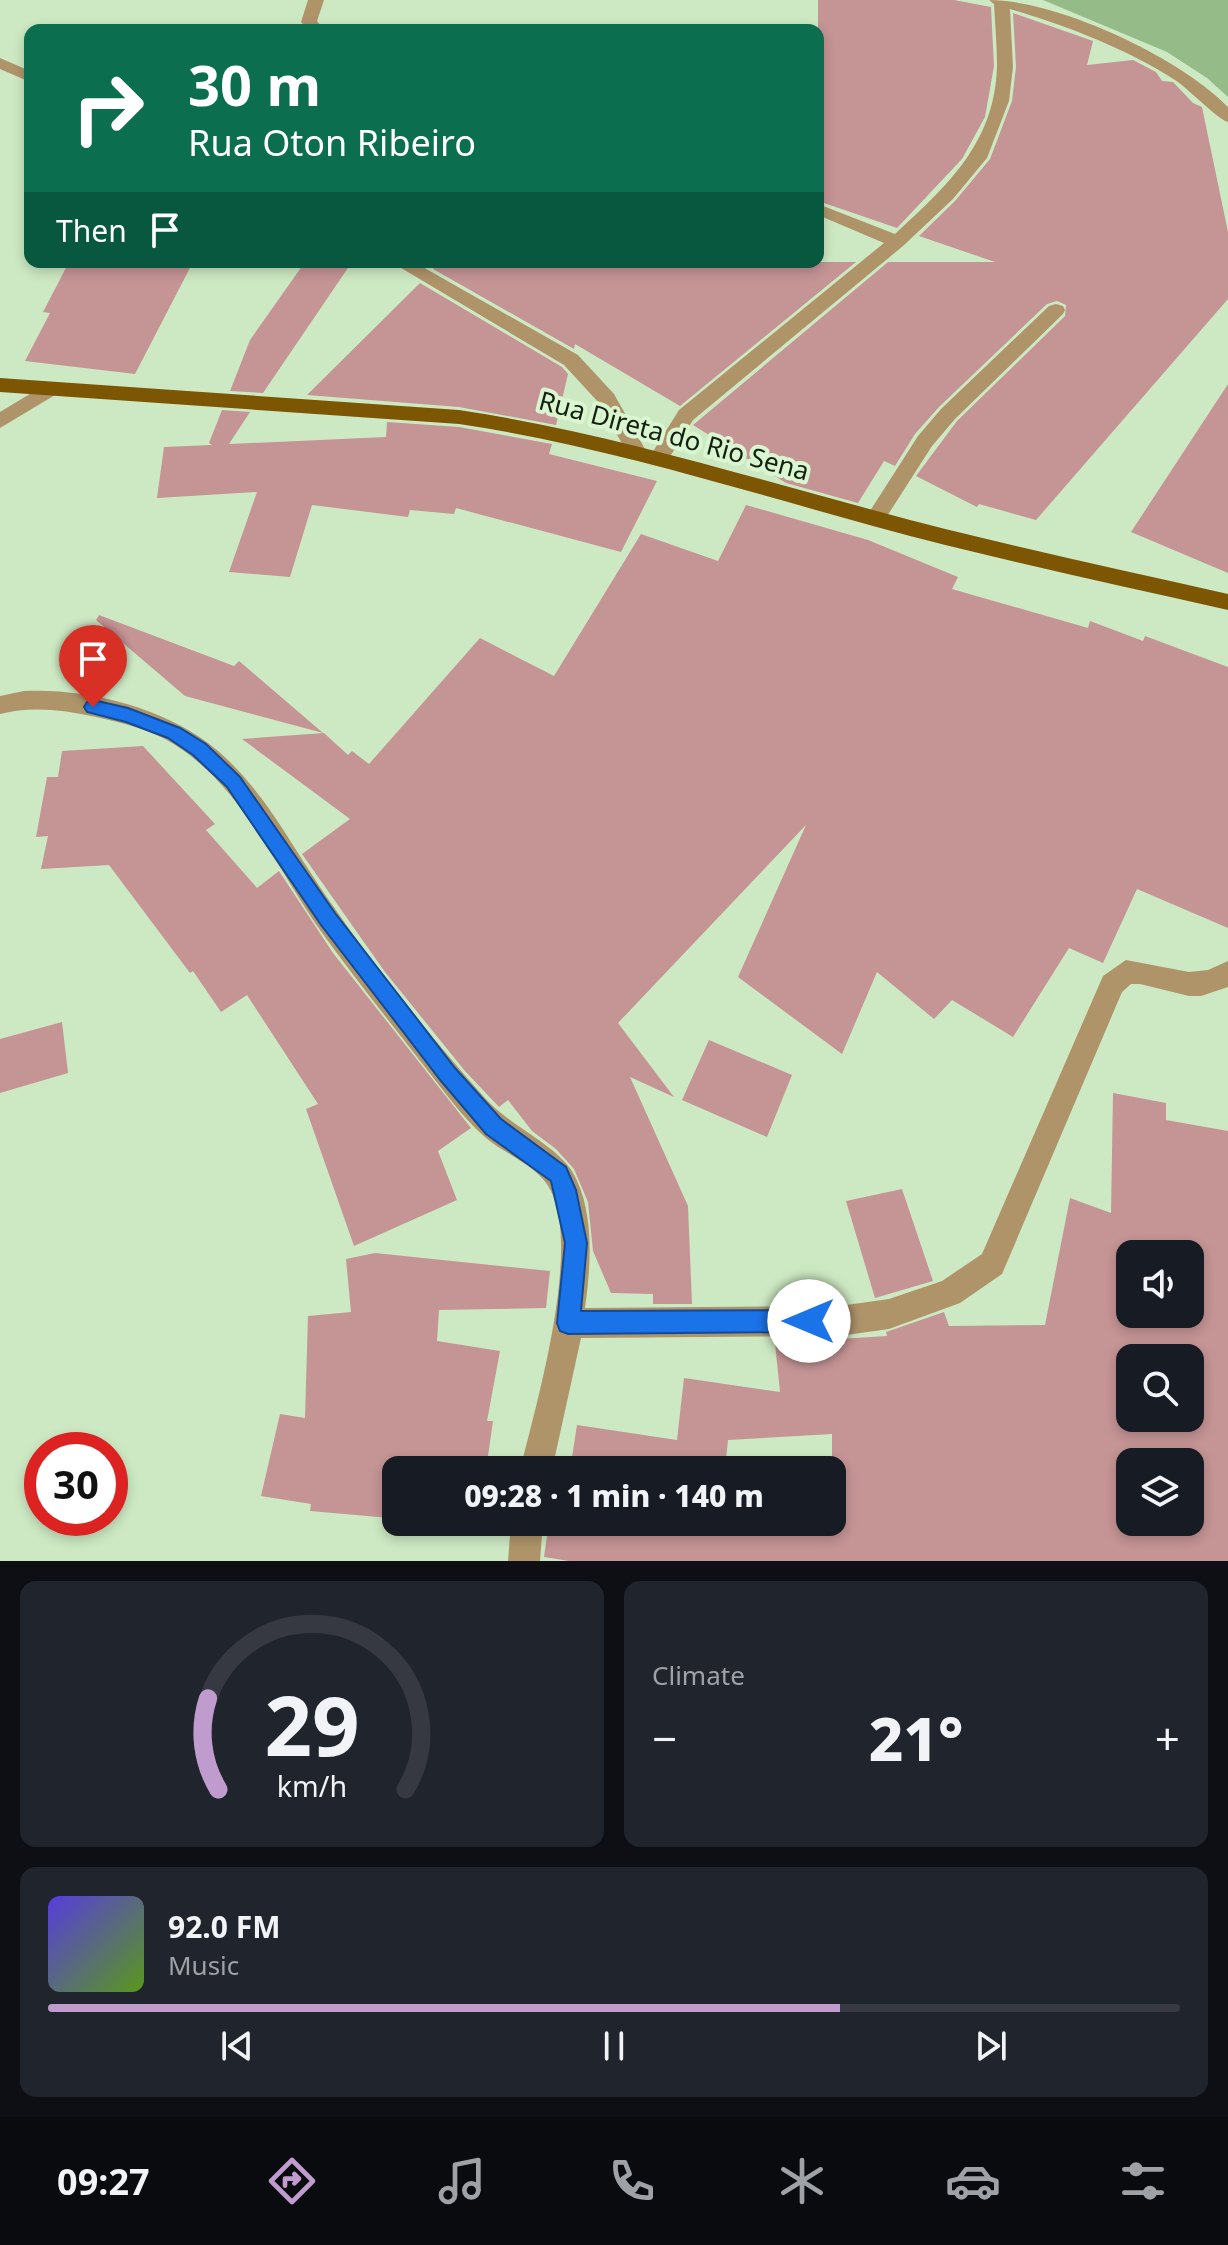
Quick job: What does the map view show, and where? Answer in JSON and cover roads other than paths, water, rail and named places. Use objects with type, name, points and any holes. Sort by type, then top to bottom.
[{"type":"main road","name":"Rua Direta do Rio Sena","points":[[0,385],[459,417],[519,424],[635,449],[875,519],[1228,602]]},
{"type":"street","points":[[311,24],[316,0]]},
{"type":"street","points":[[659,458],[686,415],[897,242],[947,195],[981,154],[1001,101],[1005,67],[999,1],[1071,24],[1170,69],[1207,94],[1228,117]]},
{"type":"street","points":[[0,63],[24,74]]},
{"type":"street","points":[[824,212],[897,242]]},
{"type":"street","points":[[410,268],[571,360],[607,399],[635,449]]},
{"type":"street","points":[[875,519],[925,441],[948,414],[1056,310]]},
{"type":"street","points":[[0,421],[48,390]]},
{"type":"street","points":[[0,705],[56,700],[128,715],[174,733],[199,750],[234,782],[328,919],[448,1074],[493,1127],[558,1174],[566,1190],[576,1243],[568,1323],[539,1456]]},
{"type":"street","points":[[568,1323],[839,1321],[889,1314],[950,1293],[992,1264],[1112,984],[1126,972],[1138,971],[1195,987],[1218,981],[1228,973]]},
{"type":"street","points":[[524,1561],[526,1536]]}]
